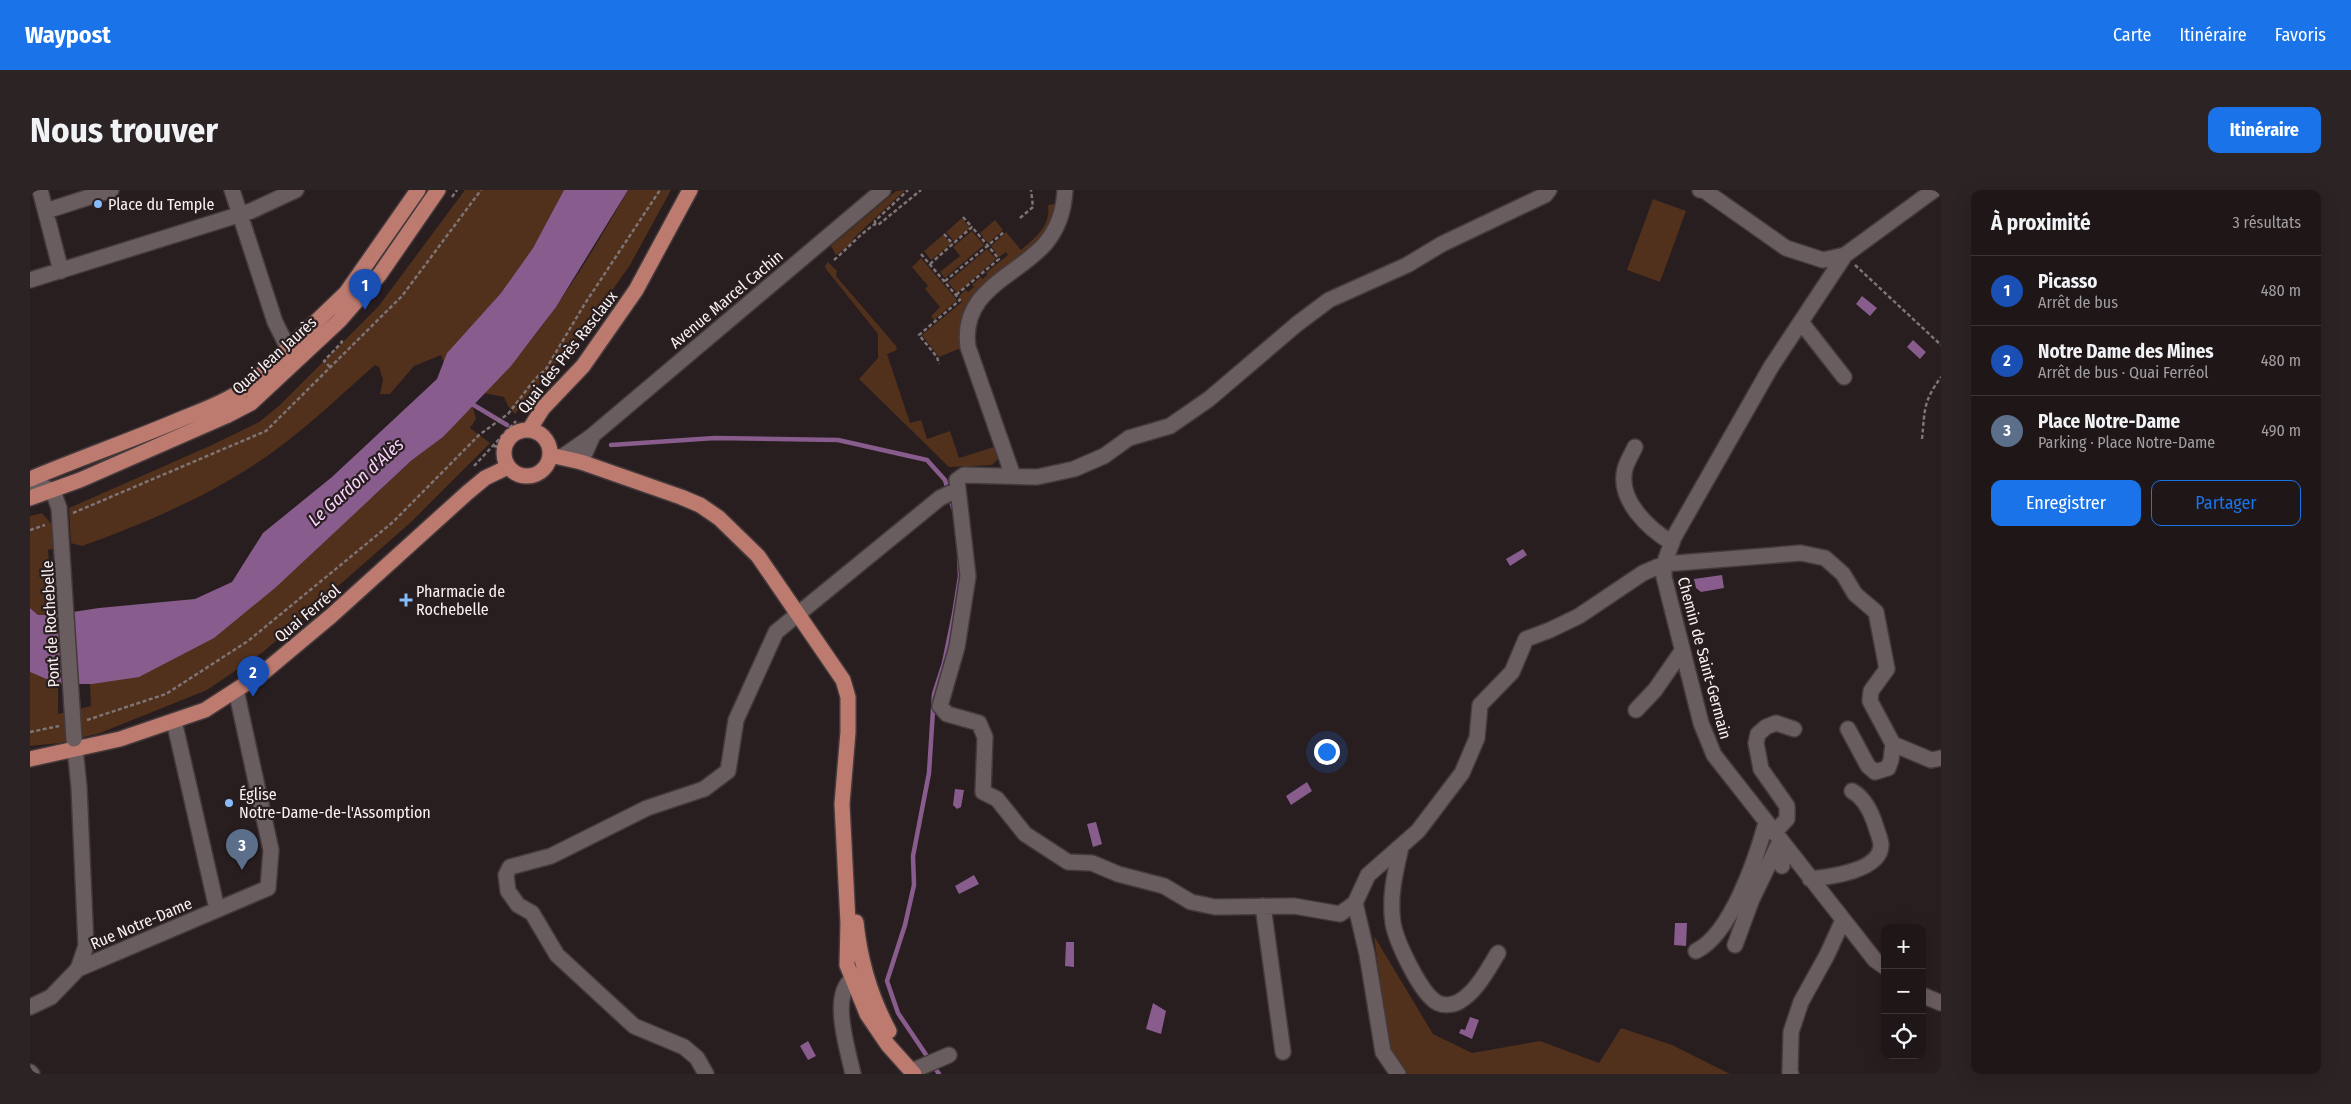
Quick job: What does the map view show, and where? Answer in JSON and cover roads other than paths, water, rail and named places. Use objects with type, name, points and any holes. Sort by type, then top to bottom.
[{"type":"main road","name":"Quai Jean Jaurès","points":[[30,498],[56,500],[251,403],[346,292],[418,190]]},
{"type":"main road","name":"Quai Jean Jaurès","points":[[30,480],[118,446],[236,395],[339,321],[380,274],[438,190]]},
{"type":"main road","name":"Quai des Près Rasclaux","points":[[529,430],[543,408],[582,366],[636,290],[690,190]]},
{"type":"main road","points":[[556,456],[545,468],[533,476],[519,476],[508,467],[499,447],[511,436],[523,430],[529,430],[542,436],[556,456],[581,462],[700,505],[719,518],[758,556],[843,680],[848,697],[848,732],[842,804],[846,863],[847,965],[867,1014],[888,1045],[915,1071]]},
{"type":"main road","points":[[56,500],[64,478],[118,446]]},
{"type":"main road","name":"Quai Ferréol","points":[[30,758],[75,745],[120,739],[205,710],[264,672],[331,616],[467,493],[485,478],[508,467]]},
{"type":"main road","points":[[846,863],[853,893],[859,952],[866,979],[878,1012],[915,1071]]},
{"type":"street","points":[[40,190],[61,271]]},
{"type":"street","points":[[46,211],[93,193],[111,190]]},
{"type":"street","points":[[232,190],[276,322],[291,355]]},
{"type":"street","points":[[30,280],[240,215],[296,190]]},
{"type":"street","name":"Avenue Marcel Cachin","points":[[556,456],[593,435],[883,190]]},
{"type":"street","points":[[1013,476],[970,353],[966,335],[968,324],[985,295],[997,281],[1039,250],[1052,235],[1061,215],[1065,190]]},
{"type":"street","points":[[1549,190],[1545,195],[1442,244],[1407,265],[1329,300],[1297,324],[1209,399],[1170,426],[1129,438],[1104,456],[1074,469],[1037,477],[964,475],[957,480],[968,576],[957,647],[940,706],[947,714],[979,723],[985,737],[983,792],[996,799],[1025,834],[1068,862],[1092,862],[1118,874],[1164,886],[1191,902],[1216,907],[1294,906],[1340,914],[1355,903],[1368,875],[1418,831],[1462,773],[1477,738],[1480,705],[1512,672],[1526,639],[1579,616],[1643,572],[1664,564],[1801,553],[1825,558],[1843,574],[1855,594],[1876,612],[1887,669],[1871,691],[1870,701],[1893,744],[1888,768],[1875,772],[1868,766],[1848,730]]},
{"type":"street","points":[[1700,190],[1705,191],[1786,248],[1823,260],[1845,255],[1934,190]]},
{"type":"street","name":"Chemin de Saint-Germain","points":[[1845,255],[1771,367],[1672,543],[1664,564],[1664,577],[1701,723],[1714,756],[1810,879],[1875,960],[1881,964]]},
{"type":"street","points":[[1801,322],[1844,376]]},
{"type":"street","name":"Avenue Marcel Cachin","points":[[581,462],[593,435]]},
{"type":"street","points":[[1635,447],[1625,469],[1626,490],[1637,512],[1646,523],[1657,534],[1672,543]]},
{"type":"street","points":[[30,480],[56,500]]},
{"type":"street","points":[[706,1074],[697,1058],[684,1047],[634,1026],[557,955],[532,913],[518,906],[508,891],[506,875],[510,867],[551,856],[647,808],[704,789],[728,770],[736,720],[776,632],[940,498],[957,490]]},
{"type":"street","name":"Pont de Rochebelle","points":[[56,500],[75,745],[86,946],[78,969]]},
{"type":"street","points":[[1636,710],[1655,690],[1682,651]]},
{"type":"street","name":"Rue Notre-Dame","points":[[78,969],[268,888],[271,850],[236,690]]},
{"type":"street","points":[[174,721],[218,909]]},
{"type":"street","points":[[1696,951],[1703,948],[1731,914],[1757,854],[1773,832],[1787,819],[1787,806],[1761,769],[1756,743],[1758,734],[1766,727],[1776,723],[1794,729]]},
{"type":"street","points":[[1893,744],[1931,760],[1941,758]]},
{"type":"street","points":[[1810,879],[1853,872],[1870,862],[1879,852],[1881,844],[1872,816],[1860,795],[1852,791]]},
{"type":"street","points":[[1773,832],[1782,866]]},
{"type":"street","points":[[1735,945],[1773,832]]},
{"type":"street","points":[[1401,847],[1392,890],[1394,924],[1403,953],[1420,983],[1437,1002],[1448,1005],[1460,1002],[1477,985],[1498,953]]},
{"type":"street","points":[[1355,903],[1367,954],[1383,1052],[1383,1074]]},
{"type":"street","points":[[1263,906],[1283,1052]]},
{"type":"street","points":[[1791,1074],[1791,1032],[1801,1002],[1827,955],[1843,920]]},
{"type":"street","points":[[30,1007],[51,997],[78,969]]},
{"type":"street","points":[[852,979],[844,985],[840,1000],[845,1038],[853,1074]]},
{"type":"street","points":[[1926,997],[1941,1003]]},
{"type":"street","points":[[1383,1052],[1398,1074]]},
{"type":"street","points":[[915,1071],[944,1057]]},
{"type":"water","name":"Le Gardon d'Alès","points":[[564,190],[628,190],[556,307],[511,366],[443,437],[412,460],[275,588],[214,638],[139,677],[92,684],[58,684],[30,672],[30,608],[38,615],[53,615],[99,608],[195,599],[232,582],[263,533],[332,477],[437,379],[447,353],[501,293],[533,248]]},
{"type":"water","points":[[1862,296],[1877,308],[1870,316],[1856,304]]},
{"type":"water","points":[[1913,340],[1926,352],[1920,359],[1907,347]]},
{"type":"water","points":[[1523,549],[1527,555],[1510,566],[1506,559]]},
{"type":"water","points":[[1722,575],[1724,588],[1701,592],[1696,588],[1694,579]]},
{"type":"water","points":[[1307,782],[1312,791],[1291,805],[1286,796]]},
{"type":"water","points":[[955,789],[964,790],[961,807],[957,809],[953,805]]},
{"type":"water","points":[[1096,822],[1102,844],[1093,847],[1087,824]]},
{"type":"water","points":[[974,875],[979,884],[959,894],[955,886]]},
{"type":"water","points":[[1675,923],[1687,923],[1686,946],[1674,945]]},
{"type":"water","points":[[1066,942],[1074,942],[1074,967],[1065,966]]},
{"type":"water","points":[[1153,1003],[1166,1011],[1161,1034],[1146,1029]]},
{"type":"water","points":[[1470,1017],[1479,1020],[1472,1039],[1459,1033],[1461,1029],[1465,1030]]},
{"type":"water","points":[[808,1041],[816,1056],[808,1060],[800,1046]]},
{"type":"waterway","points":[[467,401],[507,425]]},
{"type":"waterway","points":[[611,445],[715,438],[838,440],[927,460],[945,480],[953,508]]},
{"type":"waterway","points":[[939,1074],[898,1013],[887,981],[905,925],[914,885],[913,856],[929,773],[934,694],[944,663],[954,614],[960,576],[959,558]]},
{"type":"place","name":"Place du Temple","points":[[98,204]]},
{"type":"place","name":"Picasso","points":[[365,310]]},
{"type":"place","name":"Pharmacie de Rochebelle","points":[[406,600]]},
{"type":"place","name":"Notre Dame des Mines","points":[[253,697]]},
{"type":"place","name":"Église Notre-Dame-de-l'Assomption","points":[[229,803]]},
{"type":"place","name":"Place Notre-Dame","points":[[242,870]]}]
